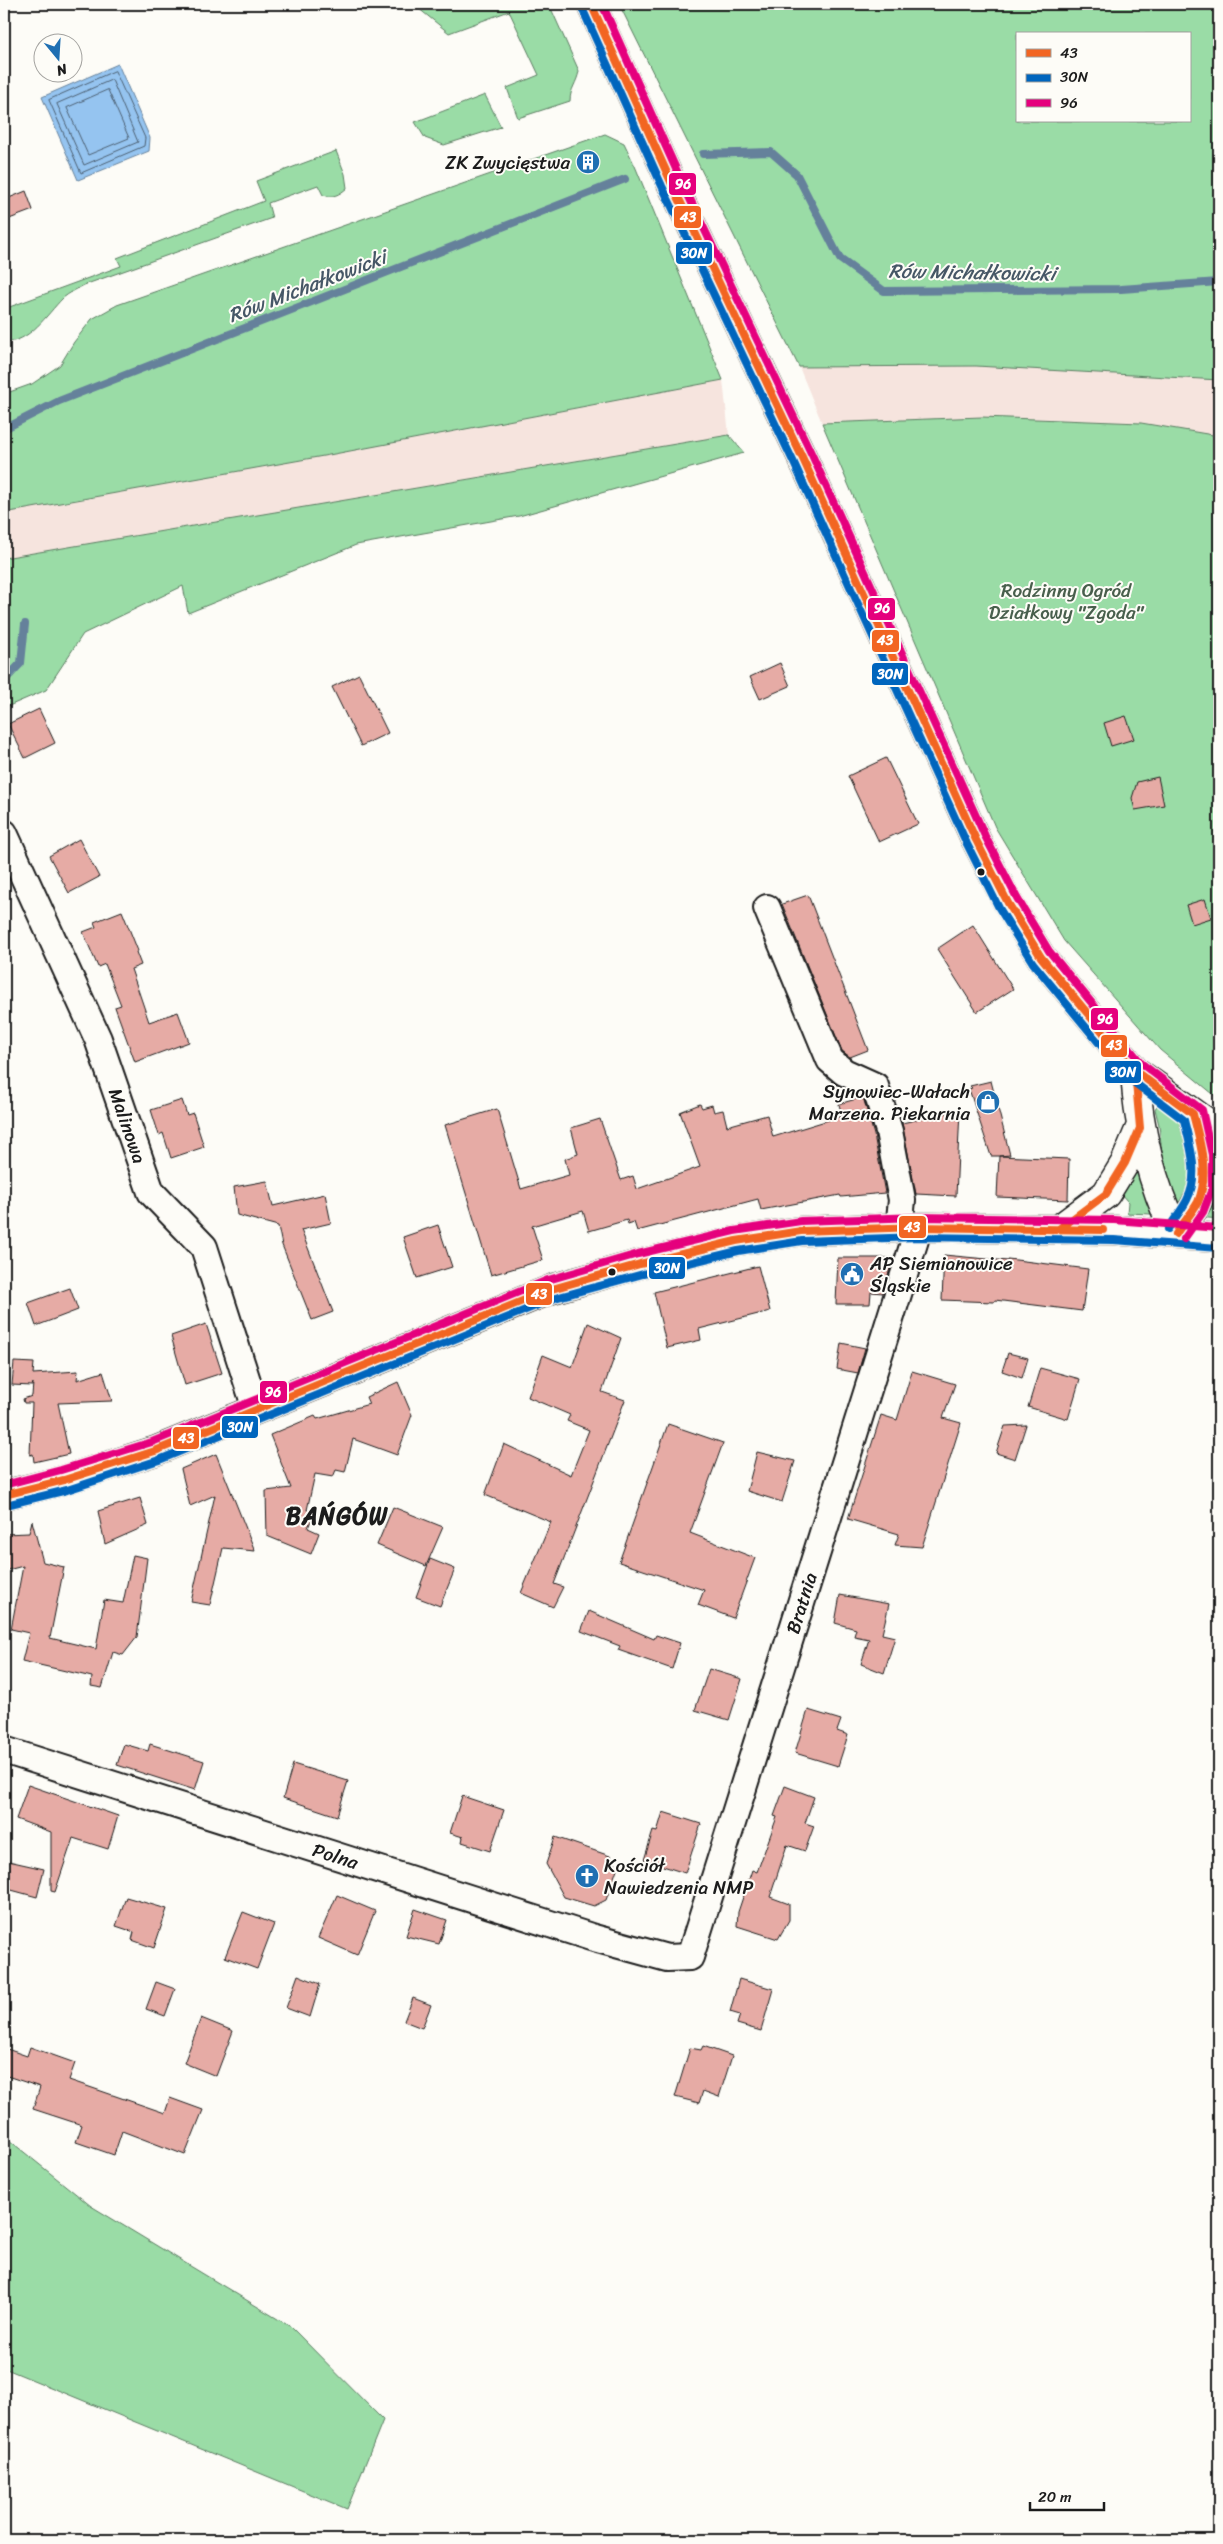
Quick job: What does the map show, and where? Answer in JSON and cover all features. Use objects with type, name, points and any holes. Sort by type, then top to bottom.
[{"type":"main road","points":[[591,4],[671,182],[796,446],[992,871],[1041,957],[1134,1071],[1219,1131]]},
{"type":"main road","points":[[1134,1071],[1140,1128],[1158,1192],[1176,1234]]},
{"type":"main road","points":[[1176,1234],[1199,1199],[1205,1178],[1203,1158],[1193,1114]]},
{"type":"main road","points":[[1059,1228],[1106,1194],[1126,1163],[1140,1128]]},
{"type":"main road","points":[[4,1496],[64,1480],[155,1451],[552,1289],[640,1264],[736,1240],[792,1232],[909,1227],[1059,1228],[1219,1238]]},
{"type":"street","name":"Malinowa","points":[[4,833],[98,1040],[151,1192],[204,1247],[256,1409]]},
{"type":"street","points":[[767,908],[830,1060],[844,1072],[875,1086],[889,1131],[909,1227]]},
{"type":"street","name":"Bratnia","points":[[667,1958],[690,1957],[909,1227]]},
{"type":"street","name":"Polna","points":[[4,1750],[594,1938],[667,1958]]},
{"type":"shaded area","points":[[976,366],[1219,380],[1219,436],[1141,423],[982,417],[822,423],[799,367]]},
{"type":"shaded area","points":[[723,380],[729,435],[4,558],[4,513],[329,455]]},
{"type":"green space","points":[[413,4],[549,4],[579,71],[570,101],[518,118],[507,88],[539,75],[509,11],[449,33]]},
{"type":"green space","points":[[619,4],[1219,4],[1219,380],[976,366],[799,367]]},
{"type":"green space","points":[[485,95],[501,127],[444,145],[425,138],[415,122]]},
{"type":"green space","points":[[605,134],[624,143],[723,380],[329,455],[4,513],[4,394],[32,384],[60,365],[74,342],[92,319],[117,305]]},
{"type":"green space","points":[[336,151],[345,174],[347,188],[339,194],[333,196],[323,195],[318,185],[268,203],[272,218],[84,285],[63,298],[30,333],[22,338],[4,342],[4,309],[121,266],[117,258],[264,201],[256,181]]},
{"type":"green space","name":"Rodzinny Ogród Działkowy \"Zgoda\"","points":[[982,417],[1141,423],[1219,436],[1219,1099],[1160,1050],[1064,941],[995,827],[822,423]]},
{"type":"green space","points":[[729,435],[744,453],[519,516],[356,545],[188,613],[183,586],[83,634],[46,690],[4,708],[4,558]]},
{"type":"green space","points":[[1158,1104],[1177,1118],[1186,1134],[1188,1144],[1194,1177],[1177,1206],[1165,1181],[1159,1125],[1155,1109]]},
{"type":"green space","points":[[1218,1149],[1219,1219],[1198,1217],[1216,1179]]},
{"type":"green space","points":[[1138,1162],[1154,1211],[1151,1214],[1127,1213],[1128,1202],[1120,1193]]},
{"type":"green space","points":[[4,2136],[91,2206],[291,2327],[383,2420],[347,2509],[4,2368]]},
{"type":"water","points":[[118,64],[150,138],[149,151],[78,180],[42,97],[77,82],[82,82],[82,80]]},
{"type":"building","points":[[26,191],[33,210],[4,221],[4,200]]},
{"type":"building","points":[[780,663],[790,686],[760,699],[750,677]]},
{"type":"building","points":[[359,674],[388,733],[361,746],[332,687]]},
{"type":"building","points":[[39,709],[55,743],[25,758],[8,724]]},
{"type":"building","points":[[1126,716],[1134,739],[1111,746],[1104,723]]},
{"type":"building","points":[[886,758],[918,824],[879,842],[848,776]]},
{"type":"building","points":[[1158,777],[1164,805],[1135,810],[1132,798],[1137,782]]},
{"type":"building","points":[[79,839],[99,877],[69,893],[49,856]]},
{"type":"building","points":[[808,895],[868,1050],[850,1057],[842,1051],[782,904]]},
{"type":"building","points":[[1205,899],[1211,918],[1192,924],[1186,905]]},
{"type":"building","points":[[122,911],[138,951],[136,952],[141,965],[131,969],[149,1022],[178,1012],[189,1042],[135,1062],[115,1007],[121,1005],[105,964],[98,967],[83,932],[96,927],[94,922]]},
{"type":"building","points":[[973,925],[1013,989],[977,1012],[937,949]]},
{"type":"building","points":[[991,1081],[1010,1155],[991,1156],[969,1089],[972,1088],[970,1086]]},
{"type":"building","points":[[863,1097],[874,1135],[885,1193],[841,1197],[840,1195],[761,1210],[758,1199],[637,1231],[634,1222],[628,1224],[627,1220],[589,1231],[583,1211],[532,1226],[543,1260],[491,1275],[445,1125],[497,1109],[521,1189],[569,1175],[565,1159],[578,1154],[571,1128],[600,1119],[621,1180],[633,1176],[637,1189],[700,1167],[680,1112],[700,1104],[702,1108],[712,1105],[714,1112],[723,1110],[727,1126],[767,1115],[773,1137],[842,1116],[839,1104]]},
{"type":"building","points":[[182,1100],[187,1115],[193,1113],[204,1147],[171,1158],[163,1133],[159,1135],[151,1110]]},
{"type":"building","points":[[960,1110],[956,1196],[916,1194],[902,1123]]},
{"type":"building","points":[[999,1156],[1069,1159],[1068,1200],[997,1197]]},
{"type":"building","points":[[267,1181],[273,1206],[325,1194],[331,1223],[301,1230],[333,1312],[312,1320],[282,1245],[278,1226],[237,1215],[234,1187]]},
{"type":"building","points":[[438,1225],[452,1267],[417,1278],[403,1237]]},
{"type":"building","points":[[944,1255],[1008,1261],[1008,1259],[1088,1269],[1082,1311],[995,1300],[994,1302],[942,1300]]},
{"type":"building","points":[[838,1258],[893,1258],[883,1293],[871,1292],[870,1304],[836,1304]]},
{"type":"building","points":[[758,1266],[770,1311],[699,1329],[701,1340],[667,1348],[654,1292]]},
{"type":"building","points":[[70,1288],[78,1310],[36,1326],[28,1303]]},
{"type":"building","points":[[588,1323],[621,1338],[602,1392],[625,1400],[554,1584],[563,1587],[553,1607],[521,1593],[551,1522],[485,1495],[504,1444],[571,1475],[589,1430],[567,1421],[570,1415],[528,1397],[543,1355],[572,1367]]},
{"type":"building","points":[[206,1324],[222,1373],[185,1385],[171,1336]]},
{"type":"building","points":[[841,1343],[865,1348],[858,1373],[837,1369]]},
{"type":"building","points":[[1008,1353],[1028,1358],[1022,1378],[1002,1371]]},
{"type":"building","points":[[14,1362],[34,1363],[33,1374],[78,1371],[77,1380],[103,1372],[112,1401],[58,1403],[69,1454],[34,1462],[33,1454],[30,1455],[32,1403],[24,1403],[23,1399],[32,1396],[33,1383],[32,1386],[12,1385]]},
{"type":"building","points":[[1040,1368],[1080,1379],[1068,1419],[1028,1407]]},
{"type":"building","points":[[912,1371],[955,1384],[943,1418],[961,1423],[922,1547],[895,1545],[899,1534],[848,1519],[881,1415],[897,1420]]},
{"type":"building","points":[[398,1382],[412,1415],[397,1455],[353,1439],[345,1472],[336,1470],[333,1477],[315,1474],[307,1510],[314,1513],[308,1528],[319,1533],[311,1554],[267,1536],[266,1491],[291,1488],[270,1435],[315,1416],[317,1419],[369,1404],[366,1397]]},
{"type":"building","points":[[668,1424],[723,1443],[690,1533],[755,1558],[733,1618],[698,1605],[704,1590],[619,1562]]},
{"type":"building","points":[[1026,1425],[1015,1459],[996,1453],[1005,1426]]},
{"type":"building","points":[[757,1452],[795,1461],[782,1502],[747,1491]]},
{"type":"building","points":[[216,1454],[255,1551],[223,1548],[210,1605],[191,1602],[215,1495],[190,1506],[181,1469]]},
{"type":"building","points":[[140,1498],[148,1525],[105,1544],[98,1511]]},
{"type":"building","points":[[393,1507],[443,1527],[426,1566],[377,1545]]},
{"type":"building","points":[[32,1521],[43,1562],[64,1567],[50,1638],[96,1649],[104,1600],[123,1603],[133,1555],[147,1558],[137,1637],[123,1655],[113,1652],[102,1688],[91,1686],[92,1677],[22,1661],[29,1633],[11,1629],[23,1566],[4,1571],[4,1534],[29,1533]]},
{"type":"building","points":[[430,1559],[455,1569],[440,1606],[416,1597]]},
{"type":"building","points":[[840,1595],[889,1604],[882,1634],[895,1637],[884,1673],[861,1664],[869,1639],[854,1636],[856,1629],[835,1623]]},
{"type":"building","points":[[589,1611],[654,1639],[656,1635],[680,1643],[672,1669],[618,1650],[620,1646],[581,1631]]},
{"type":"building","points":[[709,1669],[742,1679],[729,1720],[695,1710]]},
{"type":"building","points":[[808,1710],[841,1720],[837,1731],[848,1735],[838,1766],[795,1753]]},
{"type":"building","points":[[124,1744],[148,1751],[150,1744],[204,1761],[195,1790],[117,1765]]},
{"type":"building","points":[[293,1764],[348,1781],[337,1816],[283,1798]]},
{"type":"building","points":[[28,1785],[118,1816],[108,1849],[73,1838],[55,1892],[51,1891],[51,1832],[16,1819]]},
{"type":"building","points":[[785,1786],[814,1797],[805,1823],[814,1826],[805,1851],[787,1845],[770,1897],[789,1904],[789,1920],[778,1939],[737,1926],[738,1912],[752,1870],[757,1872],[777,1817],[774,1816]]},
{"type":"building","points":[[462,1796],[504,1810],[490,1851],[462,1842],[463,1837],[450,1833]]},
{"type":"building","points":[[663,1812],[701,1824],[685,1873],[644,1860],[653,1831],[657,1832]]},
{"type":"building","name":"Kościół Nawiedzenia NMP","points":[[555,1837],[610,1856],[617,1869],[606,1900],[594,1906],[564,1897],[546,1864]]},
{"type":"building","points":[[4,1860],[44,1869],[37,1897],[4,1888]]},
{"type":"building","points":[[337,1895],[375,1911],[357,1955],[318,1938]]},
{"type":"building","points":[[126,1897],[167,1909],[154,1948],[132,1940],[134,1932],[116,1926]]},
{"type":"building","points":[[415,1909],[447,1920],[439,1944],[406,1936]]},
{"type":"building","points":[[243,1912],[274,1924],[257,1969],[225,1957]]},
{"type":"building","points":[[298,1975],[320,1984],[310,2017],[286,2008]]},
{"type":"building","points":[[739,1979],[773,1989],[761,2031],[737,2024],[740,2015],[730,2012]]},
{"type":"building","points":[[156,1982],[175,1989],[165,2016],[146,2009]]},
{"type":"building","points":[[413,1998],[431,2005],[422,2028],[404,2021]]},
{"type":"building","points":[[201,2018],[233,2031],[216,2076],[184,2063]]},
{"type":"building","points":[[703,2046],[732,2056],[719,2097],[703,2091],[699,2103],[675,2097],[690,2048],[701,2050]]},
{"type":"building","points":[[30,2047],[75,2063],[69,2080],[165,2113],[170,2098],[203,2110],[185,2155],[122,2131],[114,2155],[76,2142],[82,2125],[33,2109],[40,2087],[4,2075],[4,2048],[27,2056]]},
{"type":"waterway","name":"Rów Michałkowicki","points":[[703,154],[771,152],[797,175],[840,259],[884,291],[1121,289],[1219,282]]},
{"type":"waterway","name":"Rów Michałkowicki","points":[[4,429],[59,401],[625,179]]},
{"type":"waterway","name":"Rów Michałkowicki","points":[[4,681],[21,663],[25,624]]},
{"type":"transit line","name":"43","points":[[591,4],[671,182],[803,459],[976,840],[1008,903],[1041,957],[1135,1071],[1193,1114],[1203,1158],[1202,1191],[1198,1202],[1176,1234]]},
{"type":"transit line","name":"96","points":[[602,4],[680,178],[812,455],[985,836],[1017,898],[1049,951],[1142,1064],[1202,1110],[1212,1155],[1212,1189],[1203,1212],[1184,1239]]},
{"type":"transit line","name":"30N","points":[[582,8],[662,186],[794,463],[967,844],[999,908],[1033,963],[1127,1077],[1184,1120],[1193,1160],[1193,1180],[1187,1200],[1168,1229]]},
{"type":"transit line","name":"43","points":[[1059,1229],[1106,1194],[1125,1163],[1140,1128],[1135,1071],[1116,1048]]},
{"type":"transit line","name":"96","points":[[4,1485],[152,1442],[548,1280],[638,1254],[734,1231],[801,1221],[919,1217],[1114,1220],[1219,1228]]},
{"type":"transit line","name":"43","points":[[4,1495],[64,1480],[155,1451],[552,1289],[640,1264],[736,1241],[801,1231],[919,1227],[1103,1230]]},
{"type":"transit line","name":"30N","points":[[6,1505],[67,1490],[159,1460],[555,1298],[738,1251],[802,1241],[919,1237],[1114,1240],[1218,1248]]},
{"type":"place","name":"ZK Zwycięstwa","points":[[588,162]]},
{"type":"place","name":"Synowiec-Wałach Marzena. Piekarnia","points":[[988,1102]]},
{"type":"place","name":"AP Siemianowice Śląskie","points":[[852,1274]]},
{"type":"place","name":"Kościół Nawiedzenia NMP","points":[[587,1876]]},
{"type":"district","name":"BAŃGÓW","points":[[337,1516]]}]
